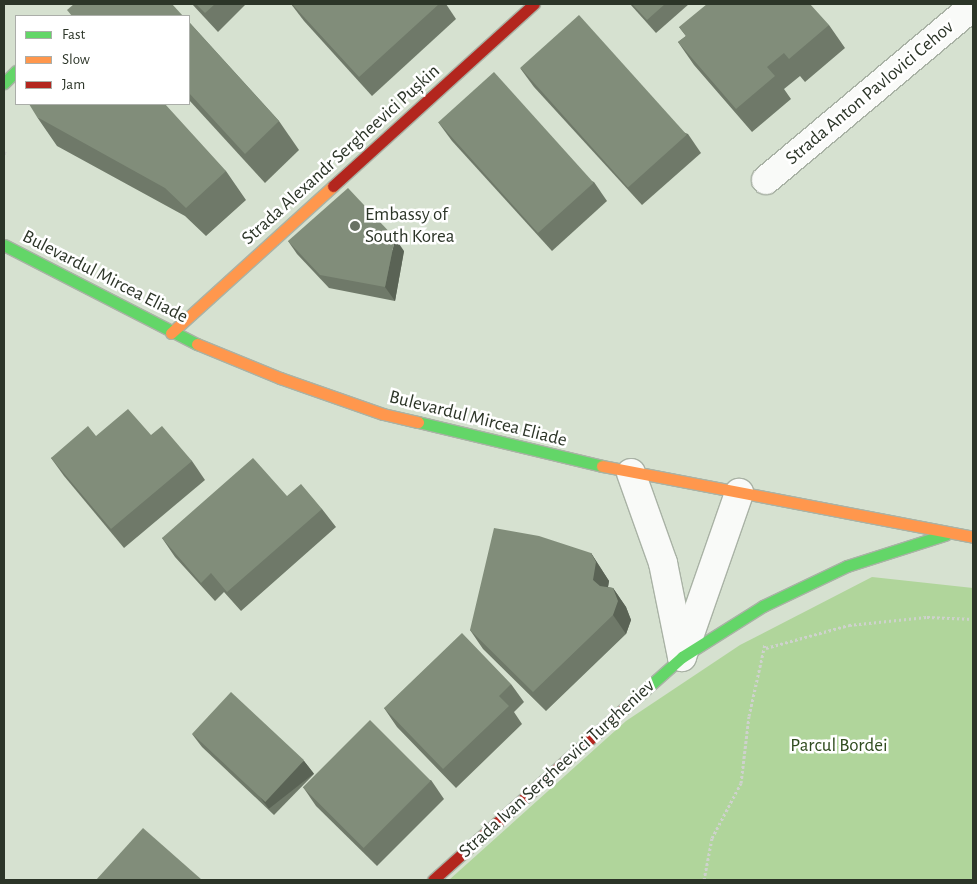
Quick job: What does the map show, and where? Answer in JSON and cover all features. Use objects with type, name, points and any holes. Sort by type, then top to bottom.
[{"type":"street","name":"Strada Alexandr Sergheevici Pușkin","points":[[171,333],[534,4]]},
{"type":"street","name":"Strada Anton Pavlovici Cehov","points":[[766,180],[973,6]]},
{"type":"street","points":[[4,83],[15,72]]},
{"type":"street","name":"Bulevardul Mircea Eliade","points":[[4,245],[171,333],[280,378],[383,414],[631,473],[973,537]]},
{"type":"street","points":[[631,473],[663,563],[682,657]]},
{"type":"street","name":"Strada Ivan Sergheevici Turgheniev","points":[[682,657],[739,493]]},
{"type":"street","name":"Strada Ivan Sergheevici Turgheniev","points":[[433,880],[682,657],[763,606],[847,566],[950,534]]},
{"type":"path","points":[[4,152],[8,154]]},
{"type":"path","points":[[704,880],[712,838],[741,782],[750,716],[766,648],[763,606]]},
{"type":"path","points":[[766,648],[849,625],[926,617],[973,619]]},
{"type":"green space","name":"Parcul Bordei","points":[[872,577],[973,588],[973,880],[449,880],[626,721],[740,645]]},
{"type":"building","points":[[74,4],[172,4],[182,15],[71,15],[67,10]]},
{"type":"building","points":[[196,4],[215,4],[205,13]]},
{"type":"building","points":[[292,4],[439,4],[359,77]]},
{"type":"building","points":[[632,4],[665,4],[647,20]]},
{"type":"building","points":[[707,4],[810,4],[829,25],[789,59],[784,53],[767,67],[775,76],[736,109],[678,42],[686,36],[679,27]]},
{"type":"building","points":[[579,15],[687,135],[628,188],[520,68]]},
{"type":"building","points":[[190,23],[279,121],[245,154],[190,94]]},
{"type":"building","points":[[494,72],[594,183],[538,233],[438,122]]},
{"type":"building","points":[[30,105],[166,105],[226,171],[186,208],[165,188],[37,117]]},
{"type":"building","name":"Embassy of South Korea","points":[[348,188],[395,238],[385,287],[320,275],[288,241]]},
{"type":"building","points":[[128,409],[151,435],[162,426],[192,461],[111,529],[51,458],[88,426],[96,436]]},
{"type":"building","points":[[253,458],[287,496],[301,484],[322,509],[227,592],[211,573],[201,583],[162,538]]},
{"type":"building","points":[[494,528],[539,536],[591,553],[596,562],[593,580],[600,586],[613,588],[618,601],[613,615],[533,692],[470,630]]},
{"type":"building","points":[[462,633],[511,684],[499,696],[509,706],[443,769],[384,708]]},
{"type":"building","points":[[231,692],[304,760],[265,802],[192,734]]},
{"type":"building","points":[[370,720],[431,781],[364,848],[303,787]]},
{"type":"building","points":[[143,828],[202,880],[96,880]]},
{"type":"traffic: fast","points":[[4,83],[15,72]]},
{"type":"traffic: fast","points":[[4,245],[197,344]]},
{"type":"traffic: fast","points":[[418,422],[602,466]]},
{"type":"traffic: fast","points":[[636,698],[682,657],[763,606],[847,566],[945,535]]},
{"type":"traffic: slow","points":[[171,333],[333,186]]},
{"type":"traffic: slow","points":[[197,344],[280,378],[383,414],[418,422]]},
{"type":"traffic: slow","points":[[602,466],[973,537]]},
{"type":"traffic: jam","points":[[333,186],[534,4]]},
{"type":"traffic: jam","points":[[433,880],[636,698]]},
{"type":"place","name":"Embassy of South Korea","points":[[355,226]]}]
